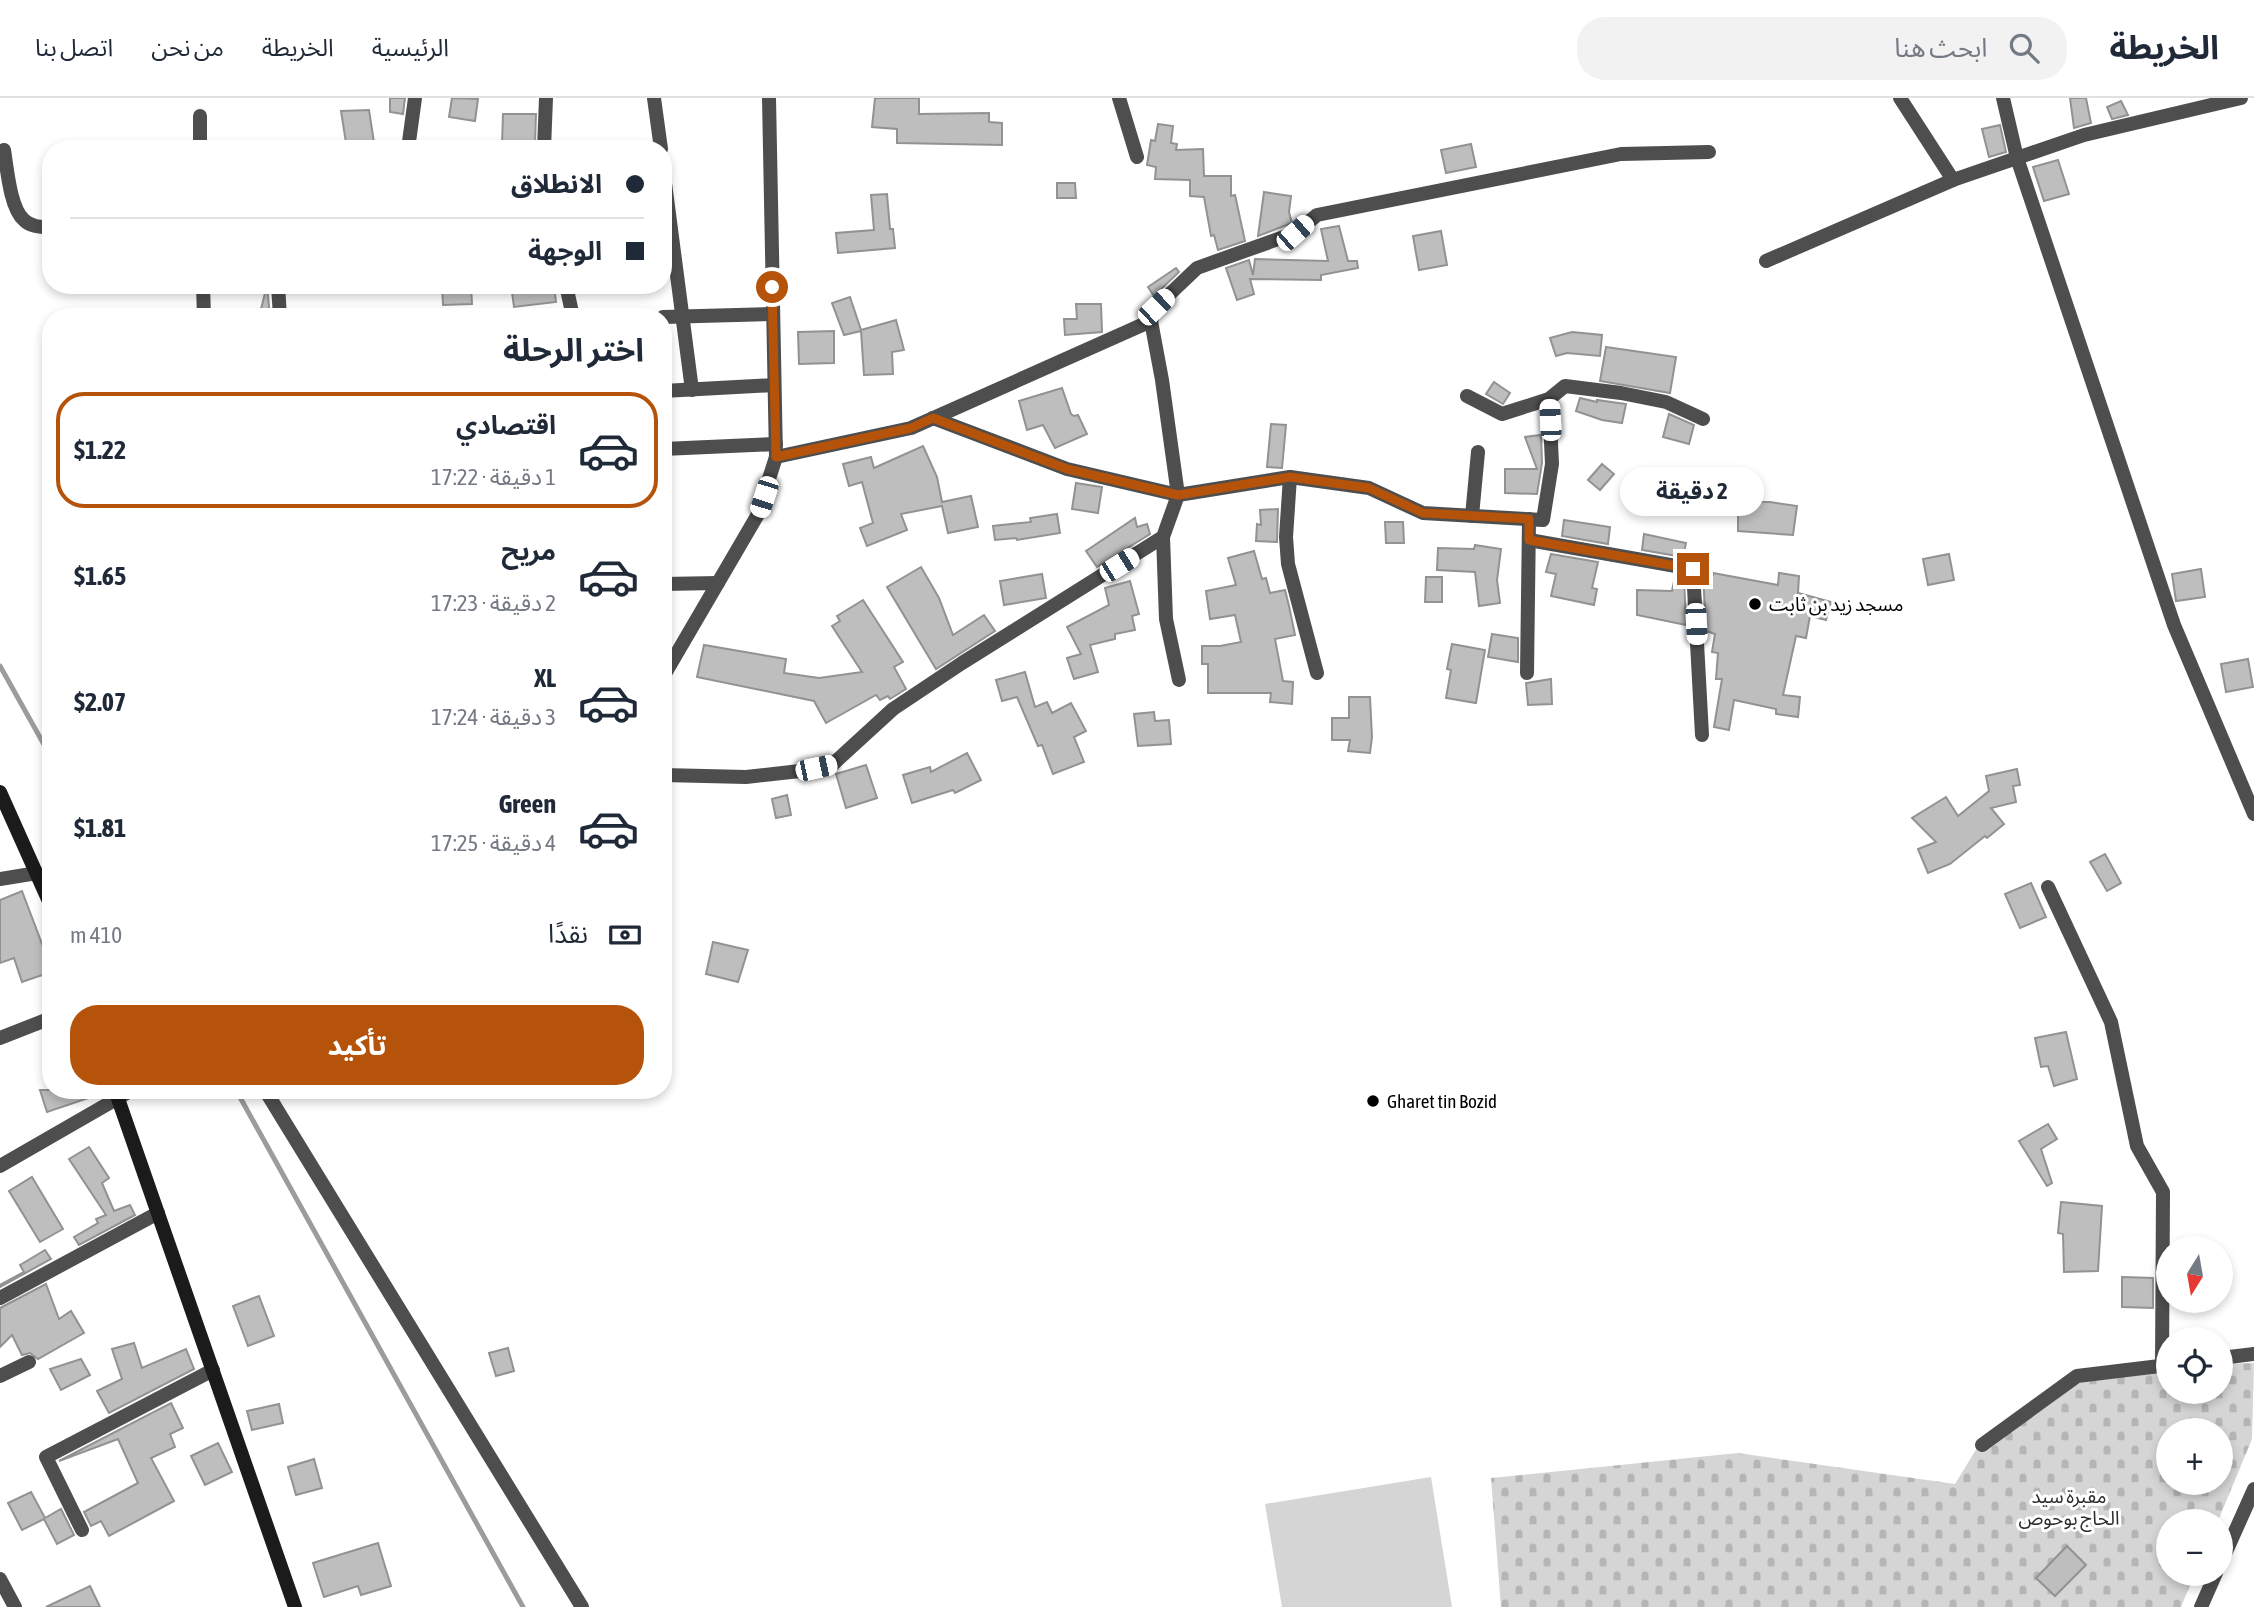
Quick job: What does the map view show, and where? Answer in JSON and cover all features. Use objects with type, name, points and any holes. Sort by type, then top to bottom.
[{"type":"street","points":[[409,140],[415,98]]},
{"type":"street","points":[[544,140],[546,98]]},
{"type":"street","points":[[654,98],[660,140]]},
{"type":"street","points":[[672,662],[757,516],[776,451],[769,98]]},
{"type":"street","points":[[1119,98],[1138,157]]},
{"type":"street","points":[[1900,98],[1953,180]]},
{"type":"street","points":[[2003,98],[2017,158],[2174,625],[2254,814]]},
{"type":"street","points":[[1766,261],[1953,180],[2084,135],[2241,98]]},
{"type":"street","points":[[200,116],[200,140]]},
{"type":"street","points":[[4,150],[13,199],[22,219],[42,227]]},
{"type":"street","points":[[1179,680],[1166,619],[1163,537],[1178,495],[1151,321],[1156,307],[1198,268],[1295,233],[1317,215],[1621,154],[1709,152]]},
{"type":"street","points":[[672,238],[692,390]]},
{"type":"street","points":[[672,317],[772,314]]},
{"type":"street","points":[[672,449],[776,451],[911,428],[1151,321]]},
{"type":"street","points":[[672,391],[774,385]]},
{"type":"street","points":[[1467,396],[1502,414],[1549,399],[1565,386],[1667,402],[1703,419]]},
{"type":"street","points":[[933,418],[1067,469],[1178,495],[1290,477],[1369,488],[1423,513],[1543,520],[1552,464],[1549,399]]},
{"type":"street","points":[[1472,516],[1478,452]]},
{"type":"street","points":[[1290,477],[1286,537],[1288,564],[1317,673]]},
{"type":"street","points":[[1527,673],[1529,519]]},
{"type":"street","points":[[672,775],[746,777],[833,764],[893,709],[1163,537]]},
{"type":"street","points":[[1529,540],[1693,569],[1702,735]]},
{"type":"street","points":[[672,584],[718,583]]},
{"type":"street","points":[[0,792],[42,885]]},
{"type":"street","points":[[0,879],[37,873]]},
{"type":"street","points":[[2048,887],[2111,1022],[2137,1146],[2163,1192],[2165,1327]]},
{"type":"street","points":[[0,1038],[42,1022]]},
{"type":"street","points":[[0,1166],[109,1099]]},
{"type":"street","points":[[119,1099],[295,1607]]},
{"type":"street","points":[[271,1099],[582,1607]]},
{"type":"street","points":[[0,1298],[158,1213]]},
{"type":"street","points":[[2233,1357],[2254,1354]]},
{"type":"street","points":[[0,1376],[29,1362]]},
{"type":"street","points":[[1982,1445],[2077,1376],[2156,1366]]},
{"type":"street","points":[[82,1530],[46,1457],[213,1370]]},
{"type":"street","points":[[2233,1536],[2254,1489]]},
{"type":"street","points":[[0,1578],[15,1607]]},
{"type":"street","points":[[2201,1607],[2210,1586]]},
{"type":"green space","name":"مقبرة سيد الحاج بوحوص","points":[[2254,1363],[2252,1439],[2233,1485],[2233,1418],[2156,1418],[2156,1495],[2229,1495],[2223,1509],[2156,1509],[2156,1586],[2190,1586],[2181,1607],[1501,1607],[1491,1478],[1738,1453],[1955,1484],[1977,1448],[2093,1370],[2156,1367],[2156,1404],[2233,1404],[2233,1364]]},
{"type":"green space","points":[[1431,1477],[1452,1607],[1282,1607],[1265,1504]]},
{"type":"building","points":[[390,98],[405,98],[403,114],[390,112]]},
{"type":"building","points":[[452,98],[478,99],[475,121],[449,117]]},
{"type":"building","points":[[875,98],[919,98],[919,114],[989,113],[989,122],[1002,123],[1002,145],[897,143],[897,129],[872,127]]},
{"type":"building","points":[[2070,98],[2086,98],[2091,123],[2074,128]]},
{"type":"building","points":[[2121,101],[2128,115],[2112,119],[2107,107]]},
{"type":"building","points":[[369,110],[374,140],[346,140],[341,111]]},
{"type":"building","points":[[503,114],[536,114],[535,140],[502,140]]},
{"type":"building","points":[[1158,124],[1173,126],[1171,143],[1177,144],[1176,150],[1203,149],[1204,176],[1231,176],[1231,196],[1235,195],[1245,241],[1218,250],[1214,235],[1211,236],[1204,197],[1190,196],[1190,180],[1155,179],[1156,167],[1147,165],[1151,140],[1155,141]]},
{"type":"building","points":[[2000,125],[2006,152],[1989,157],[1982,129]]},
{"type":"building","points":[[1471,144],[1476,167],[1446,173],[1441,150]]},
{"type":"building","points":[[2058,160],[2069,194],[2044,201],[2033,167]]},
{"type":"building","points":[[1057,183],[1075,183],[1076,198],[1057,198]]},
{"type":"building","points":[[1264,192],[1291,196],[1289,212],[1292,223],[1258,236]]},
{"type":"building","points":[[887,194],[890,229],[893,229],[895,248],[838,253],[836,233],[874,230],[871,195]]},
{"type":"building","points":[[1339,226],[1348,261],[1357,261],[1358,268],[1321,275],[1321,280],[1250,279],[1254,294],[1237,300],[1226,268],[1249,260],[1253,275],[1255,259],[1328,261],[1321,229]]},
{"type":"building","points":[[1441,231],[1447,265],[1419,270],[1413,236]]},
{"type":"building","points":[[1176,268],[1179,272],[1154,296],[1148,287]]},
{"type":"building","points":[[265,294],[268,294],[269,308],[261,308]]},
{"type":"building","points":[[442,294],[471,294],[472,304],[443,305]]},
{"type":"building","points":[[512,294],[555,294],[556,302],[514,307]]},
{"type":"building","points":[[850,297],[861,330],[896,320],[904,350],[892,352],[893,374],[864,375],[861,331],[844,335],[832,303]]},
{"type":"building","points":[[1076,304],[1101,304],[1102,332],[1065,335],[1064,319],[1077,319]]},
{"type":"building","points":[[834,331],[834,363],[799,364],[798,332]]},
{"type":"building","points":[[1572,332],[1602,335],[1600,356],[1567,353],[1556,356],[1550,338]]},
{"type":"building","points":[[1606,347],[1676,357],[1670,393],[1600,381]]},
{"type":"building","points":[[1494,382],[1510,393],[1503,404],[1486,394]]},
{"type":"building","points":[[1062,388],[1071,414],[1078,415],[1087,434],[1055,448],[1043,425],[1027,430],[1019,401]]},
{"type":"building","points":[[1580,398],[1626,404],[1622,423],[1602,420],[1576,411]]},
{"type":"building","points":[[1669,414],[1694,425],[1689,444],[1663,437]]},
{"type":"building","points":[[1271,424],[1286,425],[1282,468],[1267,467]]},
{"type":"building","points":[[1541,435],[1542,463],[1537,494],[1505,493],[1505,469],[1537,469],[1525,437]]},
{"type":"building","points":[[923,446],[937,477],[942,502],[971,496],[978,527],[948,533],[942,506],[901,514],[907,530],[867,546],[860,528],[873,523],[862,482],[849,486],[843,464],[871,457],[874,468]]},
{"type":"building","points":[[1602,464],[1614,474],[1600,490],[1588,480]]},
{"type":"building","points":[[1076,483],[1102,487],[1098,513],[1072,509]]},
{"type":"building","points":[[1745,502],[1797,506],[1793,535],[1738,531],[1738,514],[1745,514]]},
{"type":"building","points":[[1278,509],[1277,542],[1256,541],[1257,524],[1261,525],[1260,510]]},
{"type":"building","points":[[1057,514],[1060,533],[1017,540],[995,540],[993,526],[1031,522],[1030,518]]},
{"type":"building","points":[[1135,518],[1137,527],[1147,524],[1150,534],[1097,567],[1086,551]]},
{"type":"building","points":[[1564,520],[1610,527],[1608,544],[1562,536]]},
{"type":"building","points":[[1385,522],[1403,522],[1404,543],[1386,543]]},
{"type":"building","points":[[1644,534],[1686,543],[1683,557],[1642,550]]},
{"type":"building","points":[[1475,545],[1501,549],[1497,580],[1500,603],[1479,606],[1475,572],[1437,570],[1438,548],[1474,549]]},
{"type":"building","points":[[1254,551],[1262,579],[1266,578],[1270,593],[1285,590],[1289,606],[1295,635],[1275,639],[1283,681],[1293,682],[1292,704],[1270,702],[1271,693],[1208,693],[1208,664],[1202,664],[1202,646],[1241,642],[1235,615],[1210,619],[1206,591],[1236,585],[1228,558]]},
{"type":"building","points":[[1551,554],[1598,562],[1592,588],[1597,589],[1594,605],[1551,596],[1556,574],[1546,572]]},
{"type":"building","points":[[1949,554],[1954,580],[1928,585],[1923,559]]},
{"type":"building","points":[[921,567],[939,598],[953,635],[984,615],[995,631],[936,669],[887,587]]},
{"type":"building","points":[[2201,569],[2205,597],[2176,601],[2172,574]]},
{"type":"building","points":[[1703,573],[1778,585],[1779,573],[1799,576],[1798,593],[1831,602],[1826,620],[1810,616],[1806,638],[1796,636],[1783,695],[1800,697],[1798,717],[1776,714],[1776,709],[1734,700],[1729,730],[1714,727],[1722,679],[1716,679],[1718,653],[1712,652],[1715,634],[1706,631]]},
{"type":"building","points":[[1042,574],[1046,598],[1004,605],[1000,581]]},
{"type":"building","points":[[1675,576],[1684,577],[1686,625],[1637,615],[1637,590],[1672,591]]},
{"type":"building","points":[[1426,577],[1442,577],[1442,602],[1425,602]]},
{"type":"building","points":[[1130,581],[1139,614],[1132,616],[1135,630],[1115,634],[1115,639],[1090,645],[1098,672],[1074,679],[1067,658],[1081,654],[1067,627],[1109,605],[1105,588]]},
{"type":"building","points":[[863,600],[903,662],[894,667],[906,689],[890,699],[888,696],[880,700],[876,695],[826,723],[814,701],[697,677],[704,645],[786,659],[784,673],[819,678],[862,672],[832,626],[840,621],[837,616]]},
{"type":"building","points":[[1492,634],[1518,638],[1518,662],[1488,657]]},
{"type":"building","points":[[1452,644],[1485,650],[1476,703],[1446,698],[1451,670],[1447,669]]},
{"type":"building","points":[[2248,659],[2253,687],[2226,692],[2221,664]]},
{"type":"building","points":[[1025,672],[1035,707],[1047,702],[1052,713],[1071,703],[1086,731],[1074,737],[1084,762],[1053,774],[1042,745],[1038,746],[1017,697],[1002,701],[996,680]]},
{"type":"building","points":[[1551,679],[1552,704],[1528,705],[1526,683]]},
{"type":"building","points":[[1349,697],[1370,697],[1370,753],[1348,751],[1350,740],[1332,740],[1332,718],[1349,718]]},
{"type":"building","points":[[1154,712],[1155,721],[1169,720],[1171,744],[1138,746],[1134,714]]},
{"type":"building","points":[[967,753],[981,780],[955,793],[953,790],[912,803],[903,775],[930,767],[931,772]]},
{"type":"building","points":[[866,765],[877,798],[846,808],[836,774]]},
{"type":"building","points":[[2017,769],[2020,785],[2013,786],[2016,802],[1991,808],[2004,824],[1950,864],[1928,873],[1918,849],[1936,842],[1912,818],[1946,797],[1958,816],[1989,791],[1986,776]]},
{"type":"building","points":[[787,795],[791,815],[776,818],[772,799]]},
{"type":"building","points":[[2105,854],[2121,883],[2107,891],[2090,862]]},
{"type":"building","points":[[2031,883],[2046,917],[2020,928],[2005,894]]},
{"type":"building","points":[[22,891],[42,944],[42,975],[22,982],[14,958],[0,963],[0,900]]},
{"type":"building","points":[[713,942],[748,950],[738,982],[706,974]]},
{"type":"building","points":[[2066,1032],[2077,1079],[2054,1086],[2048,1066],[2041,1067],[2035,1038]]},
{"type":"building","points":[[43,1099],[85,1099],[47,1112]]},
{"type":"building","points":[[2048,1124],[2057,1139],[2041,1149],[2052,1183],[2047,1186],[2019,1141]]},
{"type":"building","points":[[89,1147],[109,1178],[102,1183],[114,1211],[130,1205],[135,1215],[79,1245],[74,1237],[98,1223],[96,1219],[106,1215],[69,1159]]},
{"type":"building","points":[[32,1177],[63,1229],[40,1242],[9,1191]]},
{"type":"building","points":[[2061,1202],[2102,1206],[2098,1271],[2064,1272],[2063,1234],[2058,1233]]},
{"type":"building","points":[[45,1250],[51,1259],[0,1287],[24,1272],[20,1265]]},
{"type":"building","points":[[2122,1277],[2153,1278],[2153,1308],[2122,1307]]},
{"type":"building","points":[[46,1284],[59,1319],[71,1311],[84,1333],[38,1359],[30,1353],[22,1355],[12,1335],[0,1347],[0,1308]]},
{"type":"building","points":[[259,1296],[274,1336],[248,1346],[233,1306]]},
{"type":"building","points":[[134,1343],[142,1368],[186,1349],[194,1369],[109,1413],[97,1391],[122,1379],[112,1349]]},
{"type":"building","points":[[508,1348],[514,1371],[496,1376],[489,1353]]},
{"type":"building","points":[[81,1359],[90,1375],[61,1390],[50,1369]]},
{"type":"building","points":[[171,1403],[183,1428],[170,1434],[175,1447],[151,1458],[174,1501],[109,1536],[101,1521],[91,1526],[84,1512],[138,1483],[118,1439],[59,1461]]},
{"type":"building","points":[[279,1404],[283,1423],[252,1430],[247,1411]]},
{"type":"building","points":[[218,1443],[232,1472],[205,1485],[191,1456]]},
{"type":"building","points":[[314,1459],[322,1488],[296,1495],[288,1467]]},
{"type":"building","points":[[31,1492],[45,1518],[61,1509],[74,1535],[57,1544],[44,1519],[22,1530],[8,1503]]},
{"type":"building","points":[[378,1543],[391,1586],[361,1595],[358,1586],[324,1597],[313,1563]]},
{"type":"building","points":[[2067,1546],[2086,1565],[2055,1596],[2036,1578]]},
{"type":"building","points":[[90,1586],[100,1607],[46,1607]]},
{"type":"waterway","points":[[0,666],[42,741]]},
{"type":"waterway","points":[[241,1099],[523,1607]]},
{"type":"place","name":"مسجد زيد بن ثابت","points":[[1755,604]]},
{"type":"place","name":"Gharet tin Bozid","points":[[1373,1101]]},
{"type":"route","points":[[772,287],[776,457],[911,428],[933,418],[1067,469],[1178,495],[1290,477],[1369,488],[1423,513],[1529,519],[1529,540],[1693,569]]}]
